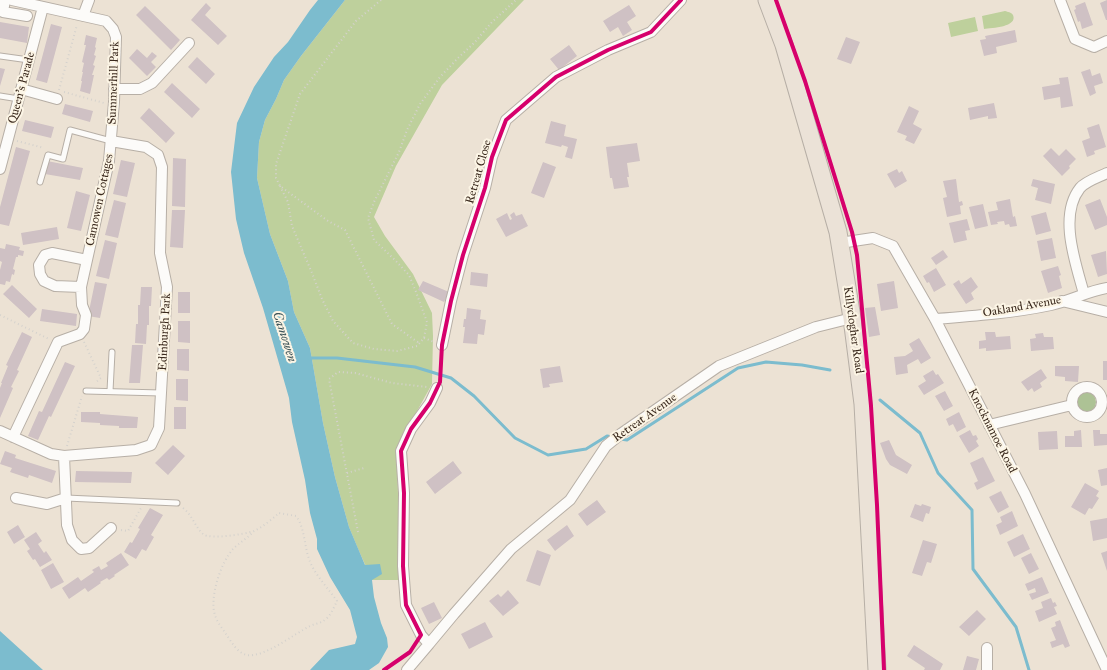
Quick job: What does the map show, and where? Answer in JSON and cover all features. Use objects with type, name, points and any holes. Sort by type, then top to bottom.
[{"type":"highway","name":"Killyclogher Road","points":[[767,0],[784,45],[840,243],[852,318],[863,404],[877,670]]},
{"type":"street","points":[[5,0],[3,12],[27,16]]},
{"type":"street","name":"Summerhill Park","points":[[12,0],[106,22],[113,29],[116,38],[111,141]]},
{"type":"street","points":[[81,16],[89,0]]},
{"type":"street","name":"Retreat Close","points":[[442,345],[463,255],[485,188],[492,157],[506,120],[556,77],[608,50],[651,32],[681,0]]},
{"type":"street","points":[[1060,0],[1075,39],[1094,47],[1107,41]]},
{"type":"street","name":"Queen's Parade","points":[[0,169],[43,7]]},
{"type":"street","points":[[114,89],[140,89],[152,83],[189,43]]},
{"type":"street","points":[[20,94],[58,95]]},
{"type":"street","name":"Camowen Cottages","points":[[58,342],[80,334],[84,329],[86,315],[82,305],[81,287],[109,161],[111,141]]},
{"type":"street","name":"Edinburgh Park","points":[[64,456],[136,450],[151,445],[160,428],[167,287],[160,253],[162,167],[158,155],[146,147],[111,141]]},
{"type":"street","points":[[1084,294],[1069,228],[1073,203],[1080,188],[1095,178],[1107,173]]},
{"type":"street","name":"Knocknamoe Road","points":[[840,243],[873,238],[893,246],[935,319],[1025,494],[1106,670]]},
{"type":"street","name":"Camowen Cottages","points":[[81,287],[55,286],[44,281],[40,274],[39,265],[45,255],[52,253],[87,260]]},
{"type":"street","name":"Oakland Avenue","points":[[935,319],[997,313],[1052,305],[1107,288]]},
{"type":"street","points":[[1062,301],[1107,312]]},
{"type":"street","name":"Retreat Avenue","points":[[406,670],[511,549],[570,500],[606,446],[622,433],[719,366],[816,327],[852,318]]},
{"type":"street","points":[[13,437],[58,342]]},
{"type":"street","points":[[429,644],[421,635],[406,605],[403,566],[404,493],[401,451],[412,429],[430,403],[439,385]]},
{"type":"street","points":[[1082,387],[1090,387],[1097,390],[1105,404],[1096,415],[1085,418],[1079,416],[1074,411],[1072,398],[1076,391],[1082,387]]},
{"type":"street","points":[[990,425],[1072,405]]},
{"type":"street","points":[[0,432],[51,454],[64,456],[67,525],[72,540],[81,549],[89,548],[111,528]]},
{"type":"street","points":[[16,498],[47,504],[66,498]]},
{"type":"street","points":[[987,648],[987,670]]},
{"type":"lane","points":[[0,56],[29,60]]},
{"type":"lane","points":[[0,96],[20,94]]},
{"type":"lane","points":[[40,182],[48,155],[63,159],[70,130],[111,141]]},
{"type":"lane","points":[[110,391],[112,352]]},
{"type":"lane","points":[[86,390],[162,393]]},
{"type":"lane","points":[[66,498],[177,503]]},
{"type":"path","points":[[381,0],[356,21],[300,94],[276,164],[276,178],[288,202],[292,226],[322,299],[333,321],[353,343],[374,349],[397,351],[414,347],[420,343],[424,338],[427,322],[409,276],[374,240],[368,218],[420,104],[458,58],[492,22],[516,0]]},
{"type":"path","points":[[81,16],[58,95],[113,106]]},
{"type":"path","points":[[8,139],[64,154]]},
{"type":"path","points":[[280,186],[328,221],[345,230],[392,324],[420,343]]},
{"type":"path","points":[[0,315],[58,342]]},
{"type":"path","points":[[358,532],[329,379],[338,372],[355,373],[392,383],[439,385],[441,367]]},
{"type":"path","points":[[347,473],[364,468]]},
{"type":"path","points":[[111,528],[128,531],[144,502]]},
{"type":"path","points":[[177,503],[189,513],[203,534],[208,537],[228,536],[254,531],[279,513],[296,516],[301,523],[309,559],[315,572],[337,601],[328,617],[320,624],[311,626],[297,635],[256,655],[245,655],[235,648],[220,624],[215,614],[215,598],[217,581],[223,564],[233,549],[254,531]]},
{"type":"green space","points":[[345,0],[524,0],[442,85],[396,166],[374,217],[385,236],[413,274],[432,313],[432,384],[406,431],[397,452],[400,580],[372,580],[349,527],[335,477],[323,423],[310,348],[294,312],[288,281],[270,234],[257,178],[259,142],[265,120],[284,80]]},
{"type":"green space","points":[[1005,11],[1013,15],[1014,19],[1012,22],[1003,26],[984,29],[982,16]]},
{"type":"green space","points":[[975,17],[978,31],[951,37],[948,23]]},
{"type":"green space","points":[[1086,392],[1093,395],[1096,402],[1093,409],[1086,412],[1079,409],[1076,402],[1079,395]]},
{"type":"water","name":"Camowen","points":[[318,0],[345,0],[284,80],[265,120],[259,142],[257,178],[270,234],[288,281],[294,312],[310,348],[323,423],[335,477],[349,527],[365,565],[380,564],[382,574],[372,580],[374,597],[387,638],[388,647],[379,663],[369,670],[310,670],[329,650],[355,644],[357,637],[350,610],[330,577],[317,549],[317,539],[310,513],[305,480],[292,422],[289,398],[263,308],[244,253],[236,219],[231,172],[237,123],[254,87],[274,57],[288,42]]},
{"type":"water","points":[[0,631],[43,670],[0,670]]},
{"type":"building","points":[[1107,0],[1107,20],[1106,20],[1100,3]]},
{"type":"building","points":[[1085,2],[1093,25],[1082,29],[1080,21],[1078,22],[1074,10],[1076,9],[1075,6]]},
{"type":"building","points":[[206,3],[211,8],[205,15],[227,36],[218,45],[191,20]]},
{"type":"building","points":[[629,5],[636,16],[627,22],[632,30],[623,36],[618,27],[610,32],[603,21]]},
{"type":"building","points":[[145,6],[180,40],[171,50],[136,15]]},
{"type":"building","points":[[0,22],[29,27],[27,43],[0,38]]},
{"type":"building","points":[[51,24],[62,27],[47,83],[36,80]]},
{"type":"building","points":[[1015,30],[1017,42],[996,47],[997,53],[984,56],[980,40],[986,39],[985,36]]},
{"type":"building","points":[[86,35],[97,38],[94,55],[96,56],[93,65],[95,66],[92,75],[94,75],[90,94],[80,91]]},
{"type":"building","points":[[846,37],[860,42],[851,64],[837,59]]},
{"type":"building","points":[[569,45],[577,56],[559,70],[550,59]]},
{"type":"building","points":[[137,49],[147,58],[152,52],[157,56],[151,62],[156,67],[147,76],[129,58]]},
{"type":"building","points":[[197,57],[215,74],[206,84],[188,67]]},
{"type":"building","points":[[0,68],[5,69],[0,86]]},
{"type":"building","points":[[1090,69],[1092,76],[1100,73],[1103,83],[1094,86],[1096,93],[1090,96],[1081,72]]},
{"type":"building","points":[[1068,77],[1073,106],[1061,108],[1060,97],[1044,100],[1042,87],[1060,84],[1059,78]]},
{"type":"building","points":[[172,83],[200,109],[192,118],[164,92]]},
{"type":"building","points":[[994,103],[997,118],[988,119],[988,116],[970,120],[968,108]]},
{"type":"building","points":[[65,104],[93,111],[90,122],[62,114]]},
{"type":"building","points":[[909,106],[919,111],[913,124],[922,129],[914,144],[905,140],[907,136],[897,132]]},
{"type":"building","points":[[149,108],[175,133],[166,143],[140,118]]},
{"type":"building","points":[[25,120],[54,127],[51,138],[22,131]]},
{"type":"building","points":[[551,121],[566,125],[564,136],[577,139],[572,159],[565,157],[568,147],[545,143]]},
{"type":"building","points":[[1099,124],[1106,147],[1094,151],[1095,154],[1087,157],[1082,141],[1090,138],[1087,128]]},
{"type":"building","points":[[637,143],[640,161],[627,163],[629,187],[614,189],[612,178],[610,178],[606,147]]},
{"type":"building","points":[[16,147],[30,151],[9,226],[0,224],[0,207]]},
{"type":"building","points":[[1051,148],[1059,156],[1066,149],[1076,159],[1062,176],[1043,156]]},
{"type":"building","points":[[173,158],[186,159],[185,207],[172,206]]},
{"type":"building","points":[[121,160],[135,163],[127,197],[113,194]]},
{"type":"building","points":[[47,161],[83,168],[80,180],[45,174]]},
{"type":"building","points":[[543,162],[556,167],[544,198],[531,193]]},
{"type":"building","points":[[897,169],[899,173],[902,171],[907,181],[895,188],[887,174]]},
{"type":"building","points":[[956,179],[959,202],[962,201],[963,205],[960,206],[961,214],[947,217],[943,198],[947,197],[943,181]]},
{"type":"building","points":[[1033,179],[1055,184],[1051,204],[1035,200],[1038,188],[1031,186]]},
{"type":"building","points":[[76,191],[90,195],[81,231],[67,228]]},
{"type":"building","points":[[1010,199],[1013,217],[1015,216],[1017,226],[1010,227],[1009,224],[1005,225],[1004,221],[991,225],[988,212],[998,210],[996,202]]},
{"type":"building","points":[[1100,199],[1107,217],[1107,225],[1095,230],[1085,205]]},
{"type":"building","points":[[114,200],[126,203],[118,238],[105,235]]},
{"type":"building","points":[[983,204],[988,226],[975,229],[969,207]]},
{"type":"building","points":[[172,210],[185,210],[183,248],[170,247]]},
{"type":"building","points":[[514,212],[516,216],[522,214],[528,226],[506,237],[496,219],[507,213],[510,220],[512,219],[510,215]]},
{"type":"building","points":[[1046,212],[1051,231],[1036,235],[1031,216]]},
{"type":"building","points":[[967,219],[970,230],[965,231],[967,240],[954,243],[949,223]]},
{"type":"building","points":[[57,227],[59,239],[23,245],[21,233]]},
{"type":"building","points":[[1052,238],[1056,258],[1041,261],[1037,241]]},
{"type":"building","points":[[105,240],[117,243],[109,279],[96,276]]},
{"type":"building","points":[[6,244],[20,247],[19,250],[24,251],[23,256],[18,255],[18,257],[16,257],[13,269],[15,270],[14,275],[12,274],[10,282],[6,281],[5,285],[0,284],[0,270],[2,262],[0,261],[0,248],[5,249]]},
{"type":"building","points":[[943,250],[948,257],[936,265],[931,258]]},
{"type":"building","points":[[1106,251],[1107,274],[1098,277],[1091,255]]},
{"type":"building","points":[[1058,266],[1061,275],[1059,276],[1062,288],[1048,293],[1041,271]]},
{"type":"building","points":[[936,268],[946,285],[934,292],[929,282],[927,283],[923,276]]},
{"type":"building","points":[[471,272],[488,274],[487,287],[470,285]]},
{"type":"building","points":[[971,277],[978,287],[971,293],[974,299],[966,304],[953,284],[959,280],[961,284]]},
{"type":"building","points":[[423,281],[449,292],[444,302],[418,290]]},
{"type":"building","points":[[894,281],[898,308],[881,311],[877,284]]},
{"type":"building","points":[[95,282],[107,284],[100,318],[88,316]]},
{"type":"building","points":[[12,285],[37,309],[29,318],[3,294]]},
{"type":"building","points":[[141,287],[152,287],[146,344],[135,343]]},
{"type":"building","points":[[178,292],[190,292],[190,313],[178,313]]},
{"type":"building","points":[[875,307],[880,335],[869,337],[865,308]]},
{"type":"building","points":[[467,308],[481,310],[480,319],[486,320],[484,335],[478,334],[477,344],[463,343],[465,327],[463,327],[464,319],[466,319]]},
{"type":"building","points":[[42,309],[77,314],[76,326],[40,321]]},
{"type":"building","points":[[178,321],[190,321],[190,343],[178,342]]},
{"type":"building","points":[[22,332],[32,337],[17,370],[19,371],[11,387],[13,388],[0,418],[1,383],[8,366],[6,365]]},
{"type":"building","points":[[985,332],[995,332],[996,337],[1010,336],[1011,349],[986,351],[986,348],[979,349],[979,341],[986,340]]},
{"type":"building","points":[[1043,333],[1044,337],[1053,337],[1054,349],[1031,351],[1030,339],[1036,338],[1035,334]]},
{"type":"building","points":[[919,338],[931,358],[921,364],[918,359],[907,365],[908,373],[896,375],[894,357],[905,356],[913,351],[909,344]]},
{"type":"building","points":[[132,345],[143,345],[140,383],[129,383]]},
{"type":"building","points":[[177,349],[189,349],[189,371],[177,370]]},
{"type":"building","points":[[1103,361],[1107,361],[1107,380],[1103,380]]},
{"type":"building","points":[[65,362],[75,366],[51,417],[49,416],[38,440],[28,436],[39,411],[42,412]]},
{"type":"building","points":[[560,366],[563,382],[549,384],[550,387],[543,388],[540,369]]},
{"type":"building","points":[[1055,366],[1079,366],[1078,382],[1065,381],[1065,377],[1055,376]]},
{"type":"building","points":[[1041,369],[1047,378],[1040,383],[1042,387],[1034,392],[1032,388],[1028,391],[1021,382]]},
{"type":"building","points":[[933,370],[936,375],[938,374],[944,383],[924,395],[918,386],[926,381],[923,376]]},
{"type":"building","points":[[176,379],[188,379],[188,401],[176,400]]},
{"type":"building","points":[[945,391],[953,406],[944,411],[935,396]]},
{"type":"building","points":[[174,407],[186,407],[186,429],[174,429]]},
{"type":"building","points":[[81,412],[100,412],[100,414],[138,417],[137,428],[119,428],[119,426],[100,425],[100,423],[81,422]]},
{"type":"building","points":[[959,412],[966,427],[957,432],[953,424],[949,426],[946,419]]},
{"type":"building","points":[[970,430],[973,436],[976,435],[978,439],[976,441],[979,446],[969,453],[959,436]]},
{"type":"building","points":[[1081,430],[1082,447],[1065,447],[1065,436],[1074,436],[1074,431]]},
{"type":"building","points":[[1093,430],[1100,430],[1100,434],[1107,434],[1107,445],[1094,446]]},
{"type":"building","points":[[1057,431],[1058,449],[1039,450],[1038,432]]},
{"type":"building","points":[[889,440],[896,455],[912,465],[907,474],[890,465],[886,459],[880,443]]},
{"type":"building","points":[[173,445],[185,456],[168,475],[155,463]]},
{"type":"building","points":[[5,451],[16,455],[15,458],[56,471],[52,483],[29,475],[28,478],[10,472],[12,468],[0,464]]},
{"type":"building","points":[[983,457],[995,481],[977,490],[974,483],[978,481],[970,463]]},
{"type":"building","points":[[453,461],[462,473],[435,494],[426,482]]},
{"type":"building","points":[[1107,468],[1107,485],[1101,486],[1098,470]]},
{"type":"building","points":[[76,471],[132,472],[131,483],[75,482]]},
{"type":"building","points":[[1085,483],[1099,491],[1096,496],[1099,498],[1092,509],[1089,508],[1085,515],[1071,507]]},
{"type":"building","points":[[1001,491],[1009,507],[998,513],[989,497]]},
{"type":"building","points":[[597,500],[606,512],[587,526],[578,514]]},
{"type":"building","points":[[915,504],[921,506],[922,504],[931,507],[929,514],[926,513],[923,522],[910,517]]},
{"type":"building","points":[[150,508],[163,515],[151,535],[154,537],[146,551],[142,549],[136,559],[124,552],[130,542],[132,543],[140,529],[138,528]]},
{"type":"building","points":[[1012,511],[1018,526],[1000,535],[996,525],[1002,522],[1000,517]]},
{"type":"building","points":[[1107,518],[1107,538],[1093,541],[1090,521]]},
{"type":"building","points":[[18,525],[25,537],[14,544],[7,532]]},
{"type":"building","points":[[567,525],[574,536],[555,551],[547,540]]},
{"type":"building","points":[[36,532],[42,541],[38,544],[44,553],[46,551],[52,560],[40,567],[27,551],[30,549],[24,540]]},
{"type":"building","points":[[1023,534],[1030,549],[1014,557],[1007,542]]},
{"type":"building","points":[[923,540],[937,544],[931,563],[927,562],[922,576],[912,573]]},
{"type":"building","points":[[537,550],[551,555],[540,586],[526,581]]},
{"type":"building","points":[[1107,551],[1107,571],[1101,553]]},
{"type":"building","points":[[121,553],[129,565],[109,580],[107,578],[100,582],[101,583],[88,592],[85,588],[69,599],[62,588],[78,577],[81,581],[94,572],[92,570],[99,566],[101,570],[108,566],[106,563]]},
{"type":"building","points":[[1031,553],[1039,569],[1029,574],[1021,558]]},
{"type":"building","points":[[53,563],[64,582],[51,589],[41,570]]},
{"type":"building","points":[[1042,577],[1049,593],[1032,600],[1029,594],[1036,592],[1035,588],[1028,591],[1025,584]]},
{"type":"building","points":[[508,590],[519,603],[503,616],[489,601],[498,594],[501,597]]},
{"type":"building","points":[[1051,598],[1053,603],[1055,602],[1057,606],[1054,607],[1057,614],[1039,622],[1035,611],[1043,608],[1041,602]]},
{"type":"building","points":[[434,602],[442,618],[429,624],[421,608]]},
{"type":"building","points":[[977,610],[986,619],[969,636],[959,627]]},
{"type":"building","points":[[1060,620],[1070,646],[1065,648],[1063,644],[1052,648],[1050,642],[1056,640],[1051,628],[1056,626],[1055,622]]},
{"type":"building","points":[[485,622],[493,637],[469,649],[461,634]]},
{"type":"building","points":[[914,645],[943,664],[940,670],[924,670],[925,668],[907,656]]},
{"type":"building","points":[[967,656],[979,659],[976,670],[963,670]]},
{"type":"waterway","points":[[309,358],[337,358],[415,367],[451,378],[474,396],[515,438],[548,455],[586,449],[607,436],[613,437]]},
{"type":"waterway","points":[[620,439],[627,440],[738,368],[766,362],[802,365],[830,370]]},
{"type":"waterway","points":[[880,400],[920,433],[938,473],[972,510],[973,569],[1016,627],[1029,670]]},
{"type":"cycle path","points":[[384,670],[410,652],[421,635],[406,605],[403,566],[404,493],[401,451],[411,429],[430,403],[440,382],[442,345],[451,301],[463,255],[485,188],[492,157],[506,120],[556,77],[608,50],[651,32],[681,0]]},
{"type":"cycle path","points":[[776,0],[805,81],[852,232],[857,255],[871,406],[884,670]]}]
